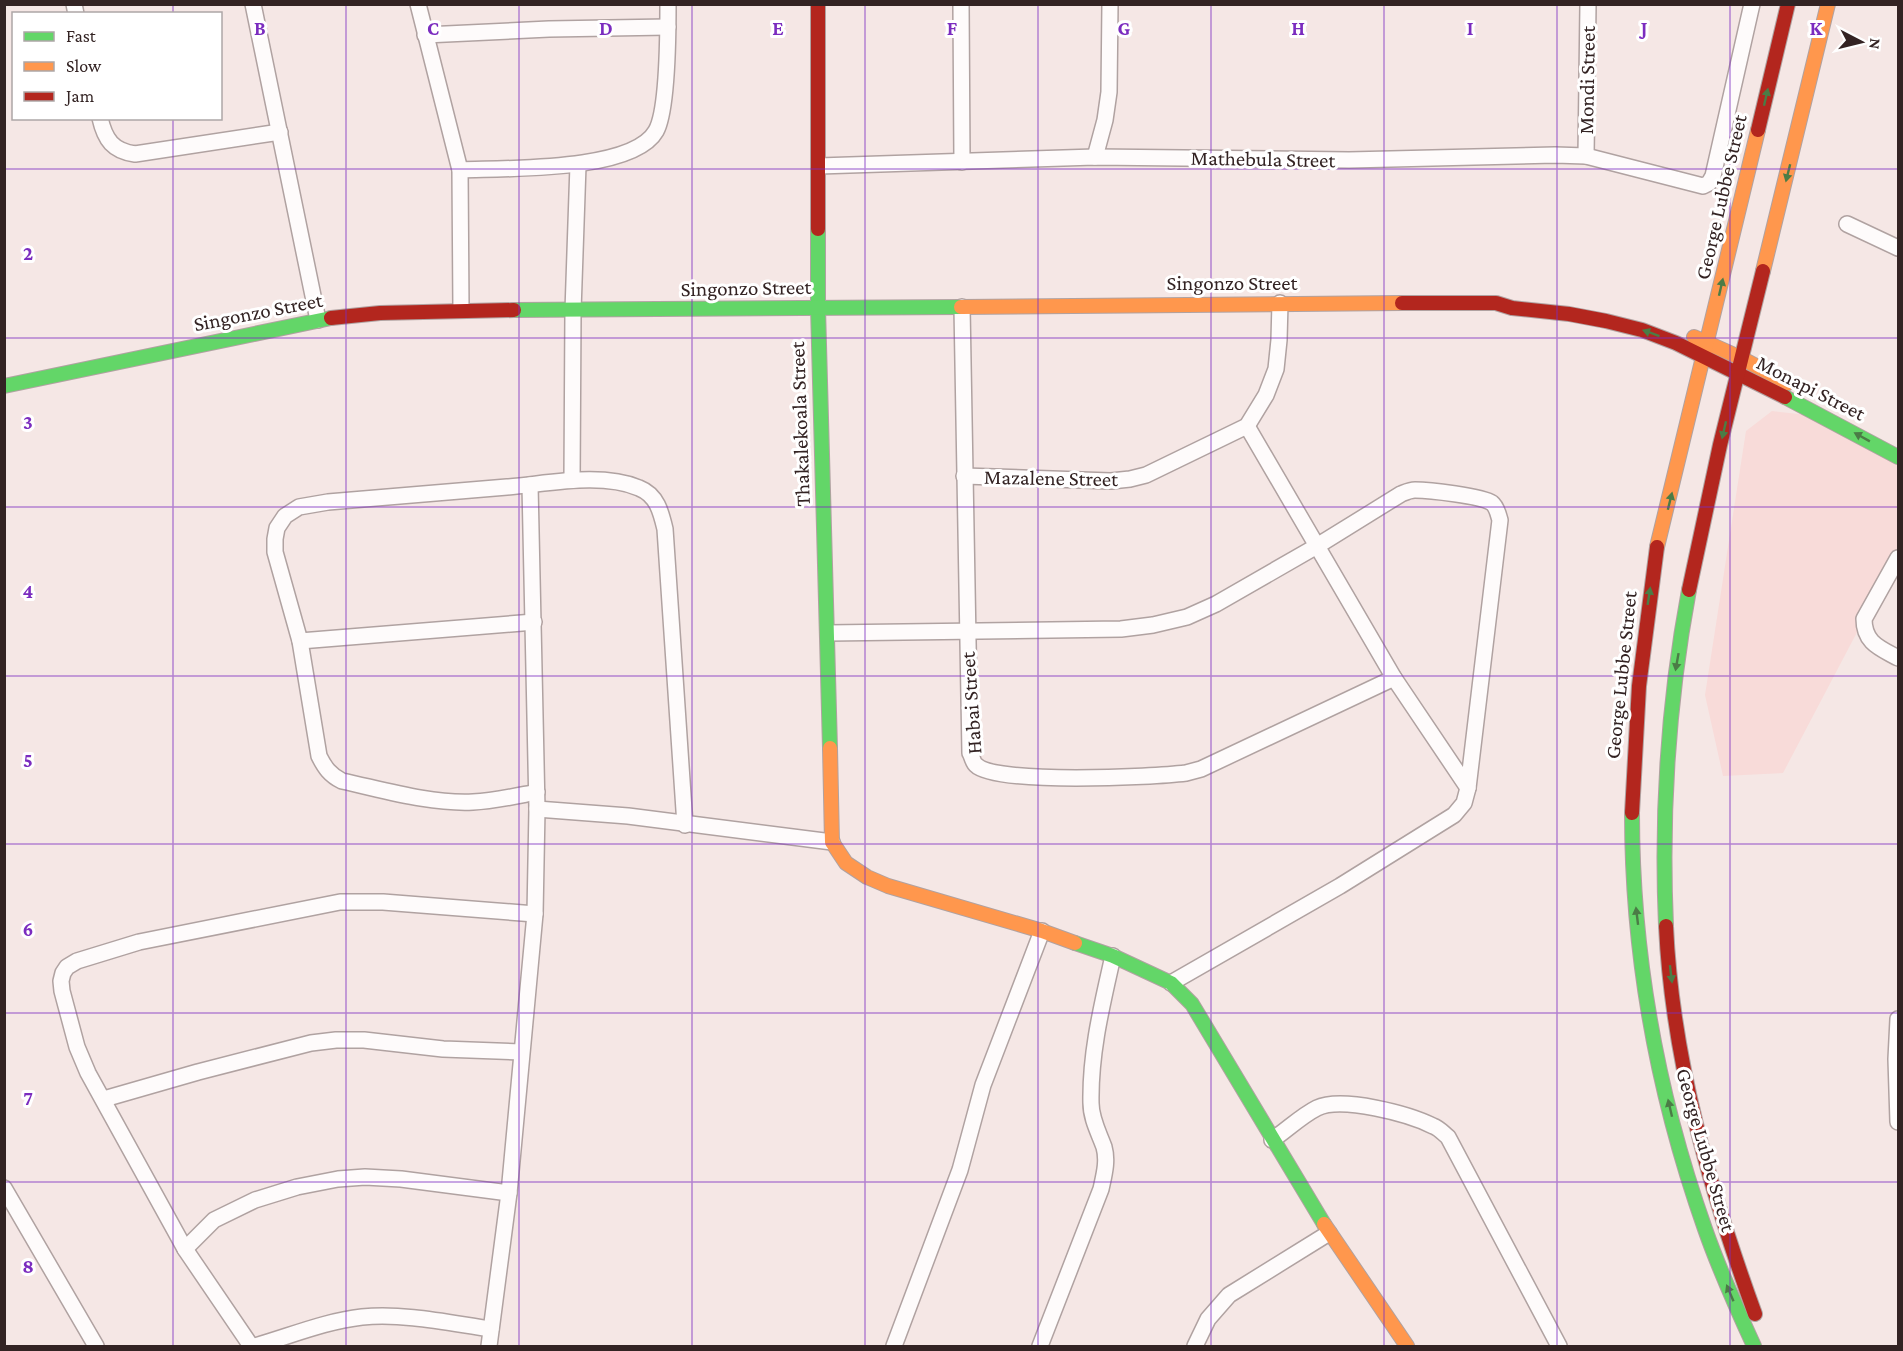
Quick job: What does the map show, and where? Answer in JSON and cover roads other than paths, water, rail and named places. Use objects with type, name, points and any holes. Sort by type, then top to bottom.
[{"type":"street","points":[[253,4],[318,321]]},
{"type":"street","points":[[418,4],[460,170],[461,310]]},
{"type":"street","points":[[460,170],[578,165],[634,151],[649,141],[662,117],[668,4]]},
{"type":"street","name":"Thakalekoala Street","points":[[818,4],[818,308],[832,842]]},
{"type":"street","points":[[961,4],[962,162]]},
{"type":"street","points":[[1095,157],[1105,120],[1109,92],[1110,4]]},
{"type":"street","name":"Mondi Street","points":[[1586,156],[1588,4]]},
{"type":"street","name":"Mathebula Street","points":[[819,166],[1095,157],[1349,160],[1555,155],[1586,156],[1703,186],[1709,183],[1713,176],[1752,4]]},
{"type":"street","name":"George Lubbe Street","points":[[1754,1347],[1699,1214],[1680,1150],[1658,1055],[1645,983],[1635,900],[1632,816],[1633,756],[1642,646],[1655,557],[1788,4]]},
{"type":"street","name":"George Lubbe Street","points":[[1767,1347],[1729,1240],[1709,1173],[1682,1050],[1672,980],[1664,882],[1665,791],[1671,695],[1698,538],[1736,373],[1828,4]]},
{"type":"street","points":[[425,35],[549,29],[668,27]]},
{"type":"street","points":[[101,120],[106,140],[114,148],[135,154],[280,132]]},
{"type":"street","points":[[572,480],[573,311],[578,165]]},
{"type":"street","points":[[1847,224],[1899,248]]},
{"type":"street","points":[[1280,303],[1276,369],[1266,395],[1247,426],[1394,678],[1468,788]]},
{"type":"street","name":"Singonzo Street","points":[[4,386],[318,321],[380,313],[461,310],[1496,303],[1512,308],[1578,315],[1642,330],[1676,343],[1741,358]]},
{"type":"street","name":"Habai Street","points":[[962,307],[970,753],[976,765],[989,771],[1005,774],[1055,777],[1186,773],[1201,769],[1394,678]]},
{"type":"street","name":"Singonzo Street","points":[[1706,350],[1736,373]]},
{"type":"street","name":"Monapi Street","points":[[1741,358],[1800,389]]},
{"type":"street","name":"Monapi Street","points":[[1736,373],[1899,457]]},
{"type":"street","name":"Mazalene Street","points":[[964,476],[1130,480],[1146,475],[1247,426]]},
{"type":"street","points":[[537,792],[492,800],[458,802],[406,795],[342,781],[325,769],[319,756],[300,641],[275,552],[277,528],[285,516],[299,507],[328,501],[572,480],[620,483],[641,489],[654,498],[661,511],[665,529],[685,825]]},
{"type":"street","points":[[489,1347],[508,1193],[535,914],[537,792],[531,485]]},
{"type":"street","points":[[828,633],[1121,629],[1153,626],[1187,617],[1216,604],[1401,494],[1412,490],[1479,498],[1492,503],[1500,520],[1468,788],[1464,803],[1454,815],[1340,886],[1171,983]]},
{"type":"street","points":[[1899,558],[1864,619],[1864,631],[1871,641],[1899,658]]},
{"type":"street","points":[[300,641],[534,622]]},
{"type":"street","points":[[537,809],[628,816],[832,842],[846,863],[867,877],[888,886],[1042,931],[1113,956],[1171,983],[1192,1004],[1329,1233],[1407,1347]]},
{"type":"street","points":[[251,1347],[185,1249],[88,1073],[76,1047],[62,991],[60,981],[63,973],[67,967],[77,961],[139,942],[340,902],[383,902],[535,914]]},
{"type":"street","points":[[894,1347],[960,1170],[983,1085],[1042,931]]},
{"type":"street","points":[[1040,1347],[1101,1189],[1106,1169],[1104,1149],[1091,1107],[1091,1072],[1095,1038],[1113,956]]},
{"type":"street","points":[[1899,1019],[1899,1122]]},
{"type":"street","points":[[104,1099],[311,1043],[336,1040],[364,1040],[442,1049],[521,1052]]},
{"type":"street","points":[[1272,1140],[1317,1108],[1334,1103],[1355,1104],[1421,1120],[1436,1127],[1448,1137],[1559,1347]]},
{"type":"street","points":[[185,1249],[214,1220],[255,1200],[297,1186],[365,1177],[401,1179],[508,1193]]},
{"type":"street","points":[[4,1188],[9,1205],[96,1347]]},
{"type":"street","points":[[1195,1347],[1208,1319],[1229,1295],[1329,1233]]},
{"type":"street","points":[[255,1347],[325,1325],[361,1317],[396,1316],[491,1329]]}]
